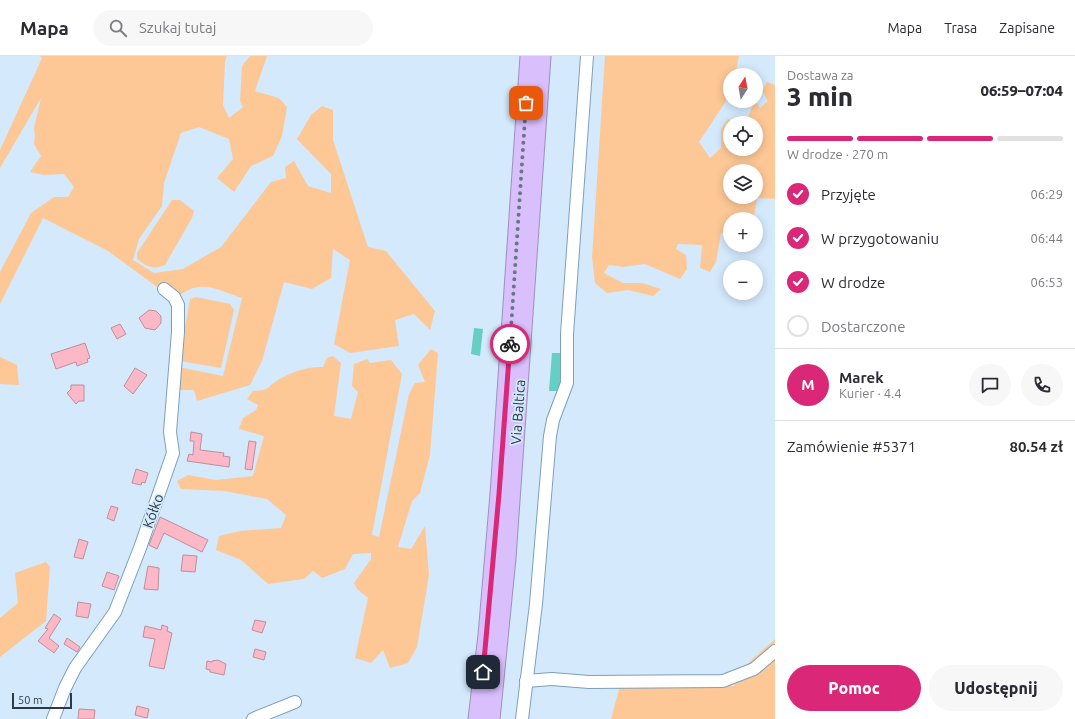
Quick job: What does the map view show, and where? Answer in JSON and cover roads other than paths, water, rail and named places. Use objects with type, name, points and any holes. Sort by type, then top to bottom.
[{"type":"highway","name":"Via Baltica","points":[[477,719],[487,635],[499,494],[529,56]]},
{"type":"highway","name":"Via Baltica","points":[[491,719],[510,531],[542,56]]},
{"type":"street","points":[[522,719],[536,604],[550,436],[553,420],[567,383],[567,334],[587,56]]},
{"type":"street","name":"Kółko","points":[[53,719],[65,688],[75,668],[115,612],[140,548],[173,453],[170,432],[178,332],[178,305],[174,296],[164,289]]},
{"type":"street","points":[[526,681],[552,679],[588,682],[722,681],[754,669],[775,652]]},
{"type":"street","points":[[253,719],[295,702]]}]
